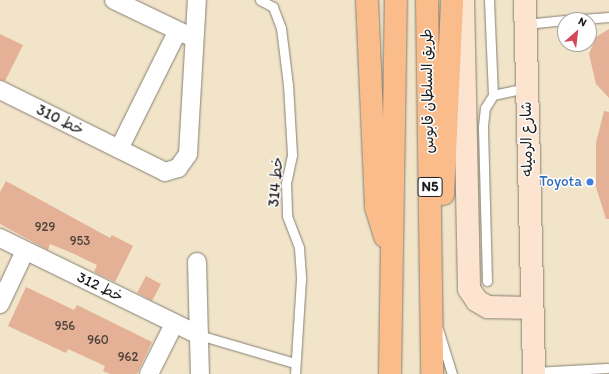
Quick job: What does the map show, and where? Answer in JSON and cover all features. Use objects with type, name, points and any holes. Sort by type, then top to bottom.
[{"type":"highway","points":[[367,0],[376,207],[391,257]]},
{"type":"highway","name":"طريق السلطان قابوس","points":[[390,374],[396,0]]},
{"type":"highway","name":"طريق السلطان قابوس","points":[[427,0],[432,374]]},
{"type":"highway","points":[[431,264],[441,228],[452,0]]},
{"type":"street","points":[[114,0],[178,32],[197,39],[197,0]]},
{"type":"street","points":[[463,0],[469,289],[477,301],[488,307],[531,308]]},
{"type":"street","name":"شارع الرميله","points":[[525,0],[524,24],[534,373]]},
{"type":"street","points":[[119,149],[178,32]]},
{"type":"street","name":"خط 310","points":[[0,90],[165,172],[178,168],[188,154],[197,39]]},
{"type":"street","name":"خط 312","points":[[0,238],[174,324],[200,335]]},
{"type":"street","points":[[0,304],[25,251]]},
{"type":"street","points":[[197,262],[200,374]]},
{"type":"street","points":[[149,374],[174,324]]},
{"type":"lane","name":"خط 314","points":[[260,0],[273,7],[281,28],[288,85],[292,154],[286,183],[287,216],[299,248],[301,279],[294,363],[295,374]]},
{"type":"lane","points":[[487,281],[483,126],[485,108],[493,95],[489,0]]},
{"type":"lane","points":[[597,17],[609,16]]},
{"type":"lane","points":[[524,24],[557,21]]},
{"type":"lane","points":[[493,95],[526,88]]},
{"type":"lane","points":[[430,308],[452,374]]},
{"type":"lane","points":[[200,335],[294,363]]},
{"type":"lane","points":[[534,373],[607,368]]},
{"type":"building","points":[[609,29],[609,98],[596,84],[589,54],[590,52],[597,52],[597,36]]},
{"type":"building","points":[[0,34],[23,45],[5,81],[0,80]]},
{"type":"building","points":[[604,111],[609,112],[609,219],[606,219],[596,187],[596,143]]},
{"type":"building","points":[[6,181],[110,238],[112,235],[133,246],[115,282],[94,272],[97,265],[50,244],[48,250],[0,224],[0,192]]},
{"type":"building","points":[[146,276],[161,284],[152,301],[137,293]]},
{"type":"building","points":[[26,287],[74,310],[77,305],[152,342],[137,374],[110,374],[103,371],[105,366],[68,349],[66,353],[8,326]]},
{"type":"place","name":"Toyota","points":[[590,182]]}]
